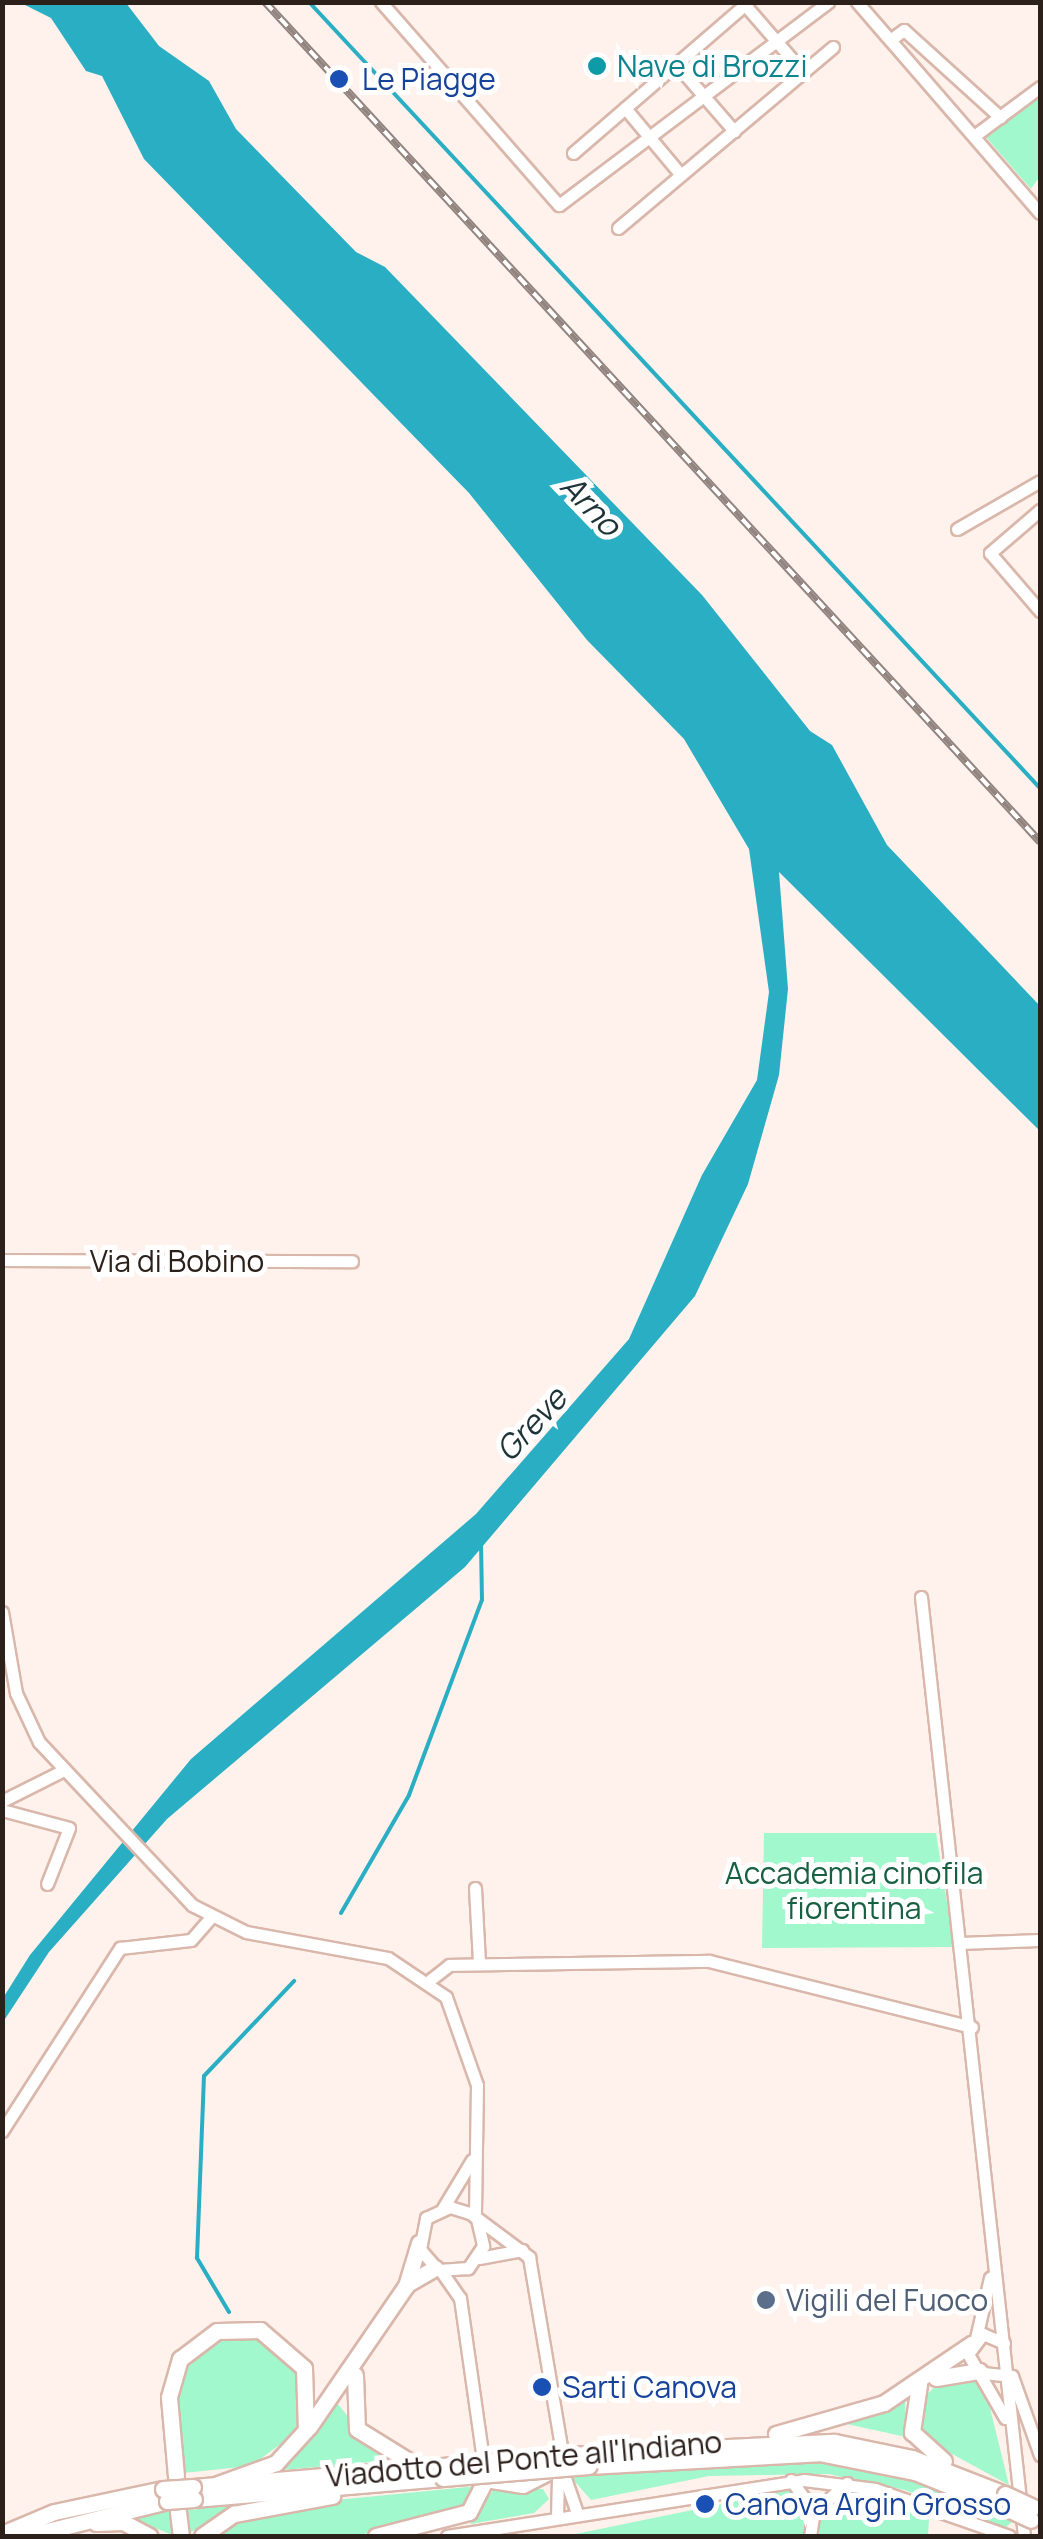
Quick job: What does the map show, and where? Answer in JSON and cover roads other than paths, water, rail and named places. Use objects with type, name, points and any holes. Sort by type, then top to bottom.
[{"type":"highway","points":[[218,2484],[276,2462],[306,2430],[362,2357],[406,2286],[418,2243]]},
{"type":"highway","points":[[406,2286],[438,2269]]},
{"type":"highway","points":[[176,2476],[171,2384],[187,2350],[217,2331],[260,2330],[292,2351],[310,2383],[306,2430]]},
{"type":"highway","points":[[973,2341],[923,2383],[910,2416],[919,2445],[1008,2502]]},
{"type":"highway","points":[[362,2357],[350,2390],[358,2429],[388,2456],[434,2473]]},
{"type":"highway","points":[[742,2440],[842,2419],[923,2383],[981,2372]]},
{"type":"highway","name":"Viadotto del Ponte all'Indiano","points":[[193,2492],[588,2460],[742,2440],[881,2450],[1036,2515]]},
{"type":"highway","name":"Viadotto del Ponte all'Indiano","points":[[588,2460],[848,2456],[1008,2502]]},
{"type":"highway","points":[[202,2536],[234,2514],[434,2473]]},
{"type":"highway","name":"Viadotto del Ponte all'Indiano","points":[[32,2534],[170,2501],[218,2484],[434,2473]]},
{"type":"highway","points":[[380,2536],[469,2512],[485,2481]]},
{"type":"highway","points":[[170,2501],[180,2536]]},
{"type":"highway","name":"Viadotto del Ponte all'Indiano","points":[[2,2534],[54,2512],[170,2501]]},
{"type":"highway","points":[[32,2534],[114,2520],[149,2536]]},
{"type":"street","points":[[381,2],[550,199],[566,203],[828,2]]},
{"type":"street","points":[[857,2],[1040,213]]},
{"type":"street","points":[[573,153],[746,4],[803,72]]},
{"type":"street","points":[[890,40],[904,30],[1000,117]]},
{"type":"street","points":[[618,228],[833,47]]},
{"type":"street","points":[[676,64],[734,130]]},
{"type":"street","points":[[974,136],[1040,86]]},
{"type":"street","points":[[626,108],[681,175]]},
{"type":"street","points":[[957,529],[1040,481]]},
{"type":"street","points":[[1040,510],[990,553],[1040,610]]},
{"type":"street","name":"Via di Bobino","points":[[2,1260],[352,1261]]},
{"type":"street","points":[[921,1598],[972,2027],[992,2269],[1005,2344],[1024,2536]]},
{"type":"street","points":[[2,1612],[22,1711],[60,1772],[170,1884],[211,1917],[269,1937],[374,1954],[430,1980],[471,2051],[476,2261],[460,2298]]},
{"type":"street","points":[[2,1801],[60,1772]]},
{"type":"street","points":[[2,1810],[69,1828],[47,1884]]},
{"type":"street","points":[[475,1888],[478,1963]]},
{"type":"street","points":[[2,2132],[120,1948],[191,1940],[211,1917]]},
{"type":"street","points":[[959,1943],[1040,1940]]},
{"type":"street","points":[[430,1980],[449,1964],[709,1961],[972,2027]]},
{"type":"street","points":[[476,2152],[444,2208],[422,2223],[418,2243],[460,2298],[482,2453]]},
{"type":"street","points":[[444,2208],[476,2218],[522,2250],[537,2284],[558,2447]]},
{"type":"street","points":[[438,2269],[522,2250]]},
{"type":"street","points":[[992,2269],[973,2341],[981,2372],[1012,2436]]},
{"type":"street","points":[[973,2341],[988,2333],[1005,2344]]},
{"type":"street","points":[[981,2372],[1007,2370]]},
{"type":"street","points":[[1007,2370],[1040,2456]]},
{"type":"street","points":[[485,2481],[523,2487],[557,2477]]},
{"type":"street","points":[[557,2477],[578,2515]]},
{"type":"street","points":[[557,2477],[557,2518]]},
{"type":"street","points":[[791,2480],[814,2512]]},
{"type":"street","points":[[447,2536],[495,2533],[557,2518],[791,2480],[847,2483],[968,2526],[1009,2536]]},
{"type":"street","points":[[810,2536],[814,2512],[847,2483]]},
{"type":"street","points":[[518,2536],[532,2523]]},
{"type":"street","points":[[968,2526],[980,2536]]},
{"type":"water","name":"Arno","points":[[21,3],[126,3],[159,46],[209,81],[236,129],[356,252],[385,267],[702,595],[810,731],[832,745],[887,845],[1040,1006],[1040,1131],[779,872],[788,989],[779,1075],[748,1184],[695,1296],[465,1567],[167,1819],[49,1952],[3,2022],[3,1998],[30,1955],[191,1759],[476,1514],[629,1339],[702,1175],[757,1080],[769,992],[749,849],[684,739],[587,640],[469,493],[144,159],[102,76],[86,71],[51,18]]},
{"type":"waterway","points":[[309,2],[1040,788]]},
{"type":"waterway","points":[[341,1913],[409,1795],[482,1600],[481,1543]]},
{"type":"waterway","points":[[229,2312],[197,2258],[204,2076],[294,1981]]},
{"type":"railway","points":[[265,2],[1040,842]]},
{"type":"place","name":"Nave di Brozzi","points":[[597,66]]},
{"type":"place","name":"Le Piagge","points":[[339,79]]},
{"type":"place","name":"Vigili del Fuoco","points":[[766,2300]]},
{"type":"place","name":"Sarti Canova","points":[[542,2387]]},
{"type":"place","name":"Canova Argin Grosso","points":[[705,2504]]},
{"type":"water label","name":"Greve","points":[[531,1424]]},
{"type":"park label","name":"Accademia cinofila fiorentina","points":[[854,1890]]}]
